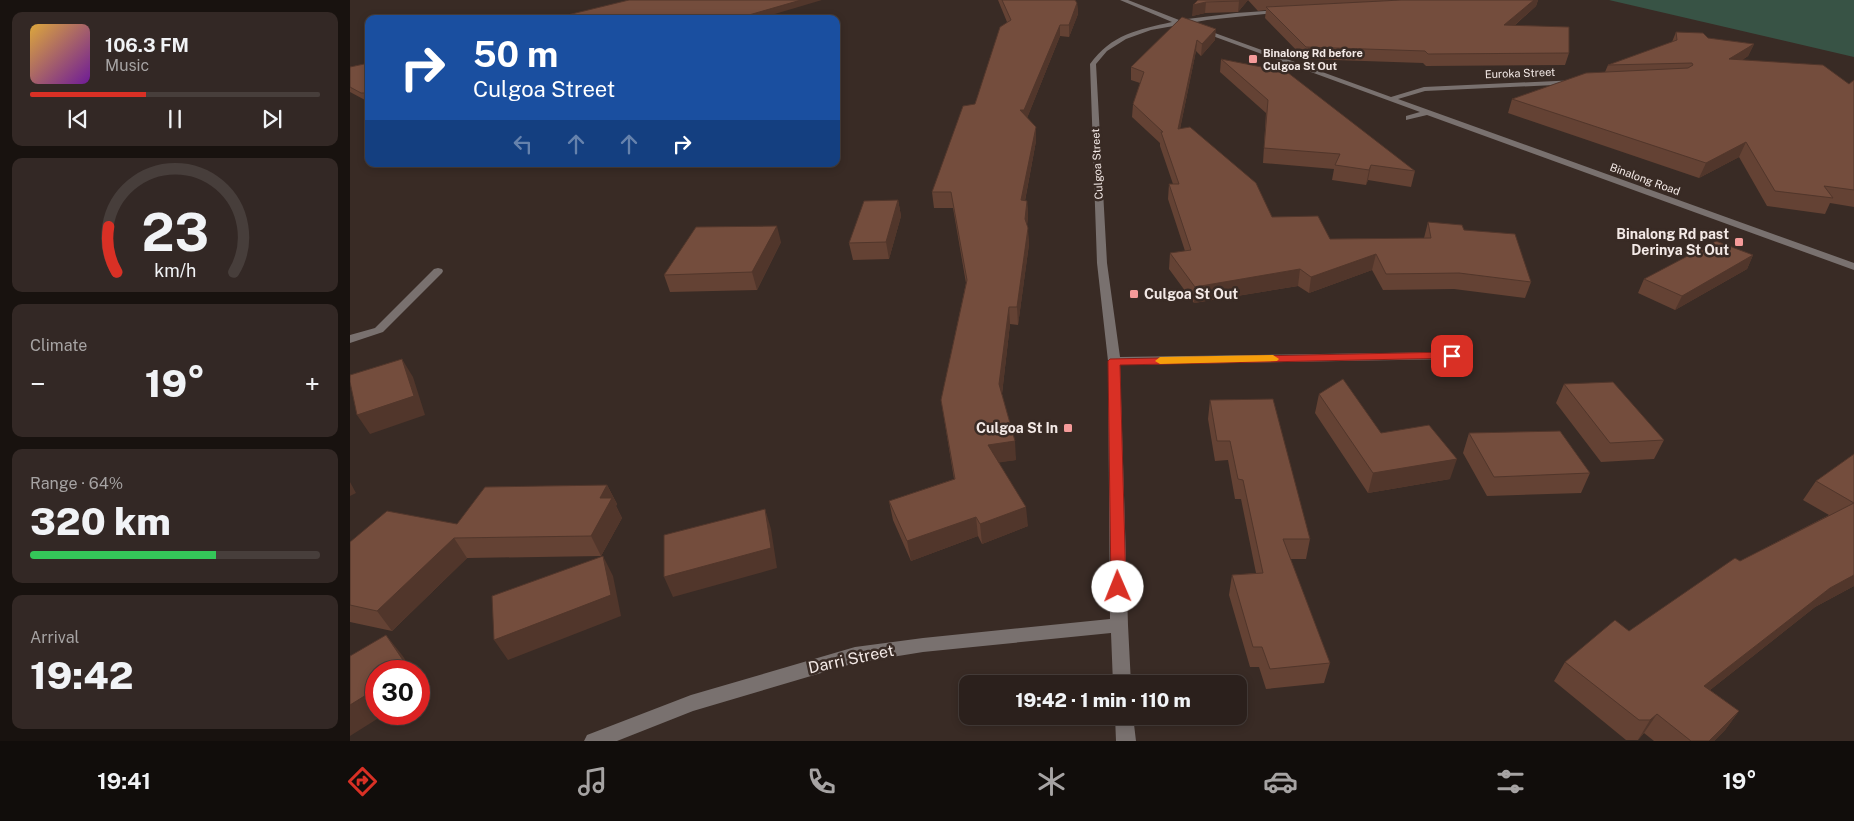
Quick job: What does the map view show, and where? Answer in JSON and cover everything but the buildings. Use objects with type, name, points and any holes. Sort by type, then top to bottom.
[{"type":"street","name":"Binalong Road","points":[[1123,0],[1177,22],[1854,267]]},
{"type":"street","name":"Culgoa Street","points":[[1122,675],[1114,361],[1102,262],[1093,64],[1097,55],[1108,45],[1148,30],[1177,22],[1233,14],[1291,12]]},
{"type":"street","name":"Euroka Street","points":[[1391,99],[1424,88],[1583,82]]},
{"type":"street","points":[[1409,118],[1428,112]]},
{"type":"street","points":[[350,340],[378,330],[438,271]]},
{"type":"street","points":[[1114,361],[1452,356]]},
{"type":"street","name":"Darri Street","points":[[594,741],[691,703],[855,655],[923,645],[1119,625]]},
{"type":"street","points":[[1125,725],[1126,741]]},
{"type":"green space","points":[[1609,0],[1854,0],[1854,57]]},
{"type":"slow traffic","points":[[1160,361],[1273,359]]},
{"type":"place","name":"Binalong Rd before Culgoa St Out","points":[[1253,59]]},
{"type":"place","name":"Binalong Rd past Derinya St Out","points":[[1739,242]]},
{"type":"place","name":"Culgoa St Out","points":[[1134,294]]},
{"type":"place","name":"Culgoa St In","points":[[1068,428]]},
{"type":"route","points":[[1118,587],[1114,361],[1452,356]]}]
